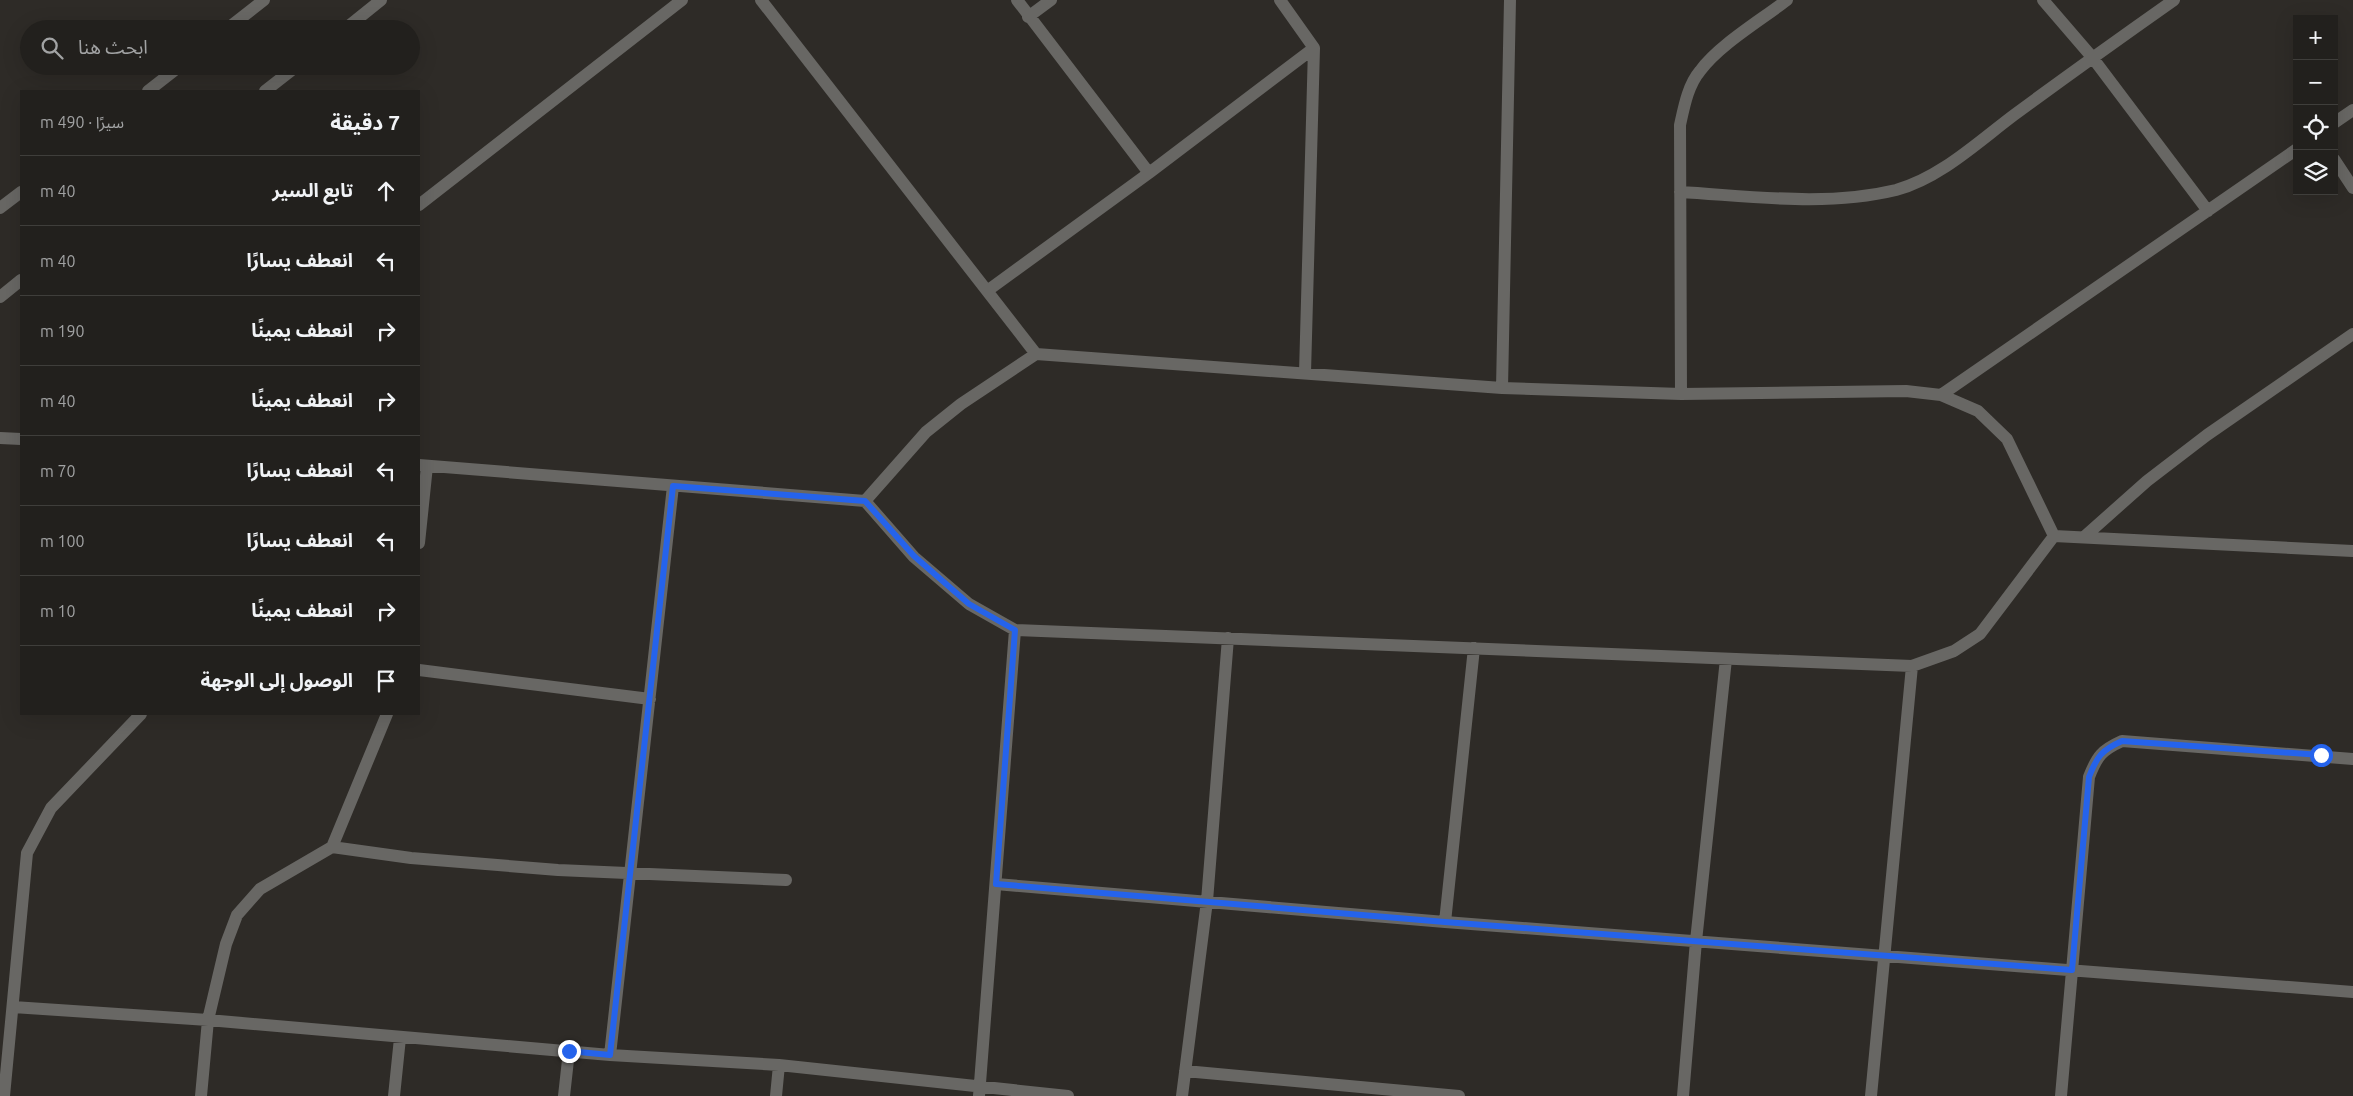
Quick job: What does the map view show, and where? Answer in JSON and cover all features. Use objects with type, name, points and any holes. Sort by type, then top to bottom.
[{"type":"street","points":[[239,20],[264,0]]},
{"type":"street","points":[[356,20],[381,0]]},
{"type":"street","points":[[420,204],[682,0]]},
{"type":"street","points":[[761,0],[1036,354]]},
{"type":"street","points":[[1017,0],[1028,18],[1149,173]]},
{"type":"street","points":[[1028,18],[1051,0]]},
{"type":"street","points":[[1280,0],[1314,48],[1305,373]]},
{"type":"street","points":[[1502,388],[1510,0]]},
{"type":"street","points":[[1681,394],[1680,125],[1687,96],[1699,71],[1716,54],[1787,0]]},
{"type":"street","points":[[2043,0],[2092,57],[2208,211]]},
{"type":"street","points":[[1680,192],[1807,200],[1859,196],[1897,189],[1935,173],[2092,57],[2174,0]]},
{"type":"street","points":[[987,291],[1149,173],[1314,48]]},
{"type":"street","points":[[149,90],[168,75]]},
{"type":"street","points":[[279,87],[289,75]]},
{"type":"street","points":[[2338,120],[2353,110]]},
{"type":"street","points":[[1941,395],[2296,150]]},
{"type":"street","points":[[2338,165],[2353,188]]},
{"type":"street","points":[[0,208],[20,193]]},
{"type":"street","points":[[0,297],[20,281]]},
{"type":"street","points":[[2084,537],[2147,481],[2207,435],[2353,334]]},
{"type":"street","points":[[865,501],[926,432],[961,404],[1036,354],[1502,388],[1681,394],[1906,391],[1941,395],[1978,411],[2007,439],[2054,536]]},
{"type":"street","points":[[0,438],[20,439]]},
{"type":"street","points":[[420,524],[423,465],[865,501],[914,556],[962,598],[1015,630],[1912,666],[1954,652],[1980,634],[2054,536]]},
{"type":"street","points":[[610,1055],[632,872],[673,486]]},
{"type":"street","points":[[2054,536],[2353,552]]},
{"type":"street","points":[[980,1092],[1015,630]]},
{"type":"street","points":[[1182,1096],[1208,901],[1228,638]]},
{"type":"street","points":[[1445,922],[1474,648]]},
{"type":"street","points":[[1682,1096],[1696,941],[1726,659]]},
{"type":"street","points":[[1871,1096],[1912,666]]},
{"type":"street","points":[[420,670],[650,699]]},
{"type":"street","points":[[4,1096],[27,853],[51,808],[140,715]]},
{"type":"street","points":[[201,1096],[208,1020],[226,944],[237,915],[260,889],[332,847],[387,715]]},
{"type":"street","points":[[2061,1096],[2089,777],[2095,761],[2106,748],[2122,741],[2353,759]]},
{"type":"street","points":[[332,847],[411,858],[558,870],[786,880]]},
{"type":"street","points":[[996,884],[1445,922],[2353,992]]},
{"type":"street","points":[[13,1007],[208,1020],[610,1055],[779,1066],[980,1092],[1068,1096]]},
{"type":"street","points":[[394,1096],[400,1038]]},
{"type":"street","points":[[564,1096],[569,1051]]},
{"type":"street","points":[[776,1096],[779,1066]]},
{"type":"street","points":[[1185,1071],[1459,1096]]},
{"type":"route","points":[[569,1051],[610,1055],[632,872],[673,486],[865,501],[914,556],[969,604],[1015,630],[996,884],[1445,922],[2072,970],[2089,777],[2095,761],[2106,748],[2122,741],[2321,755]]}]
